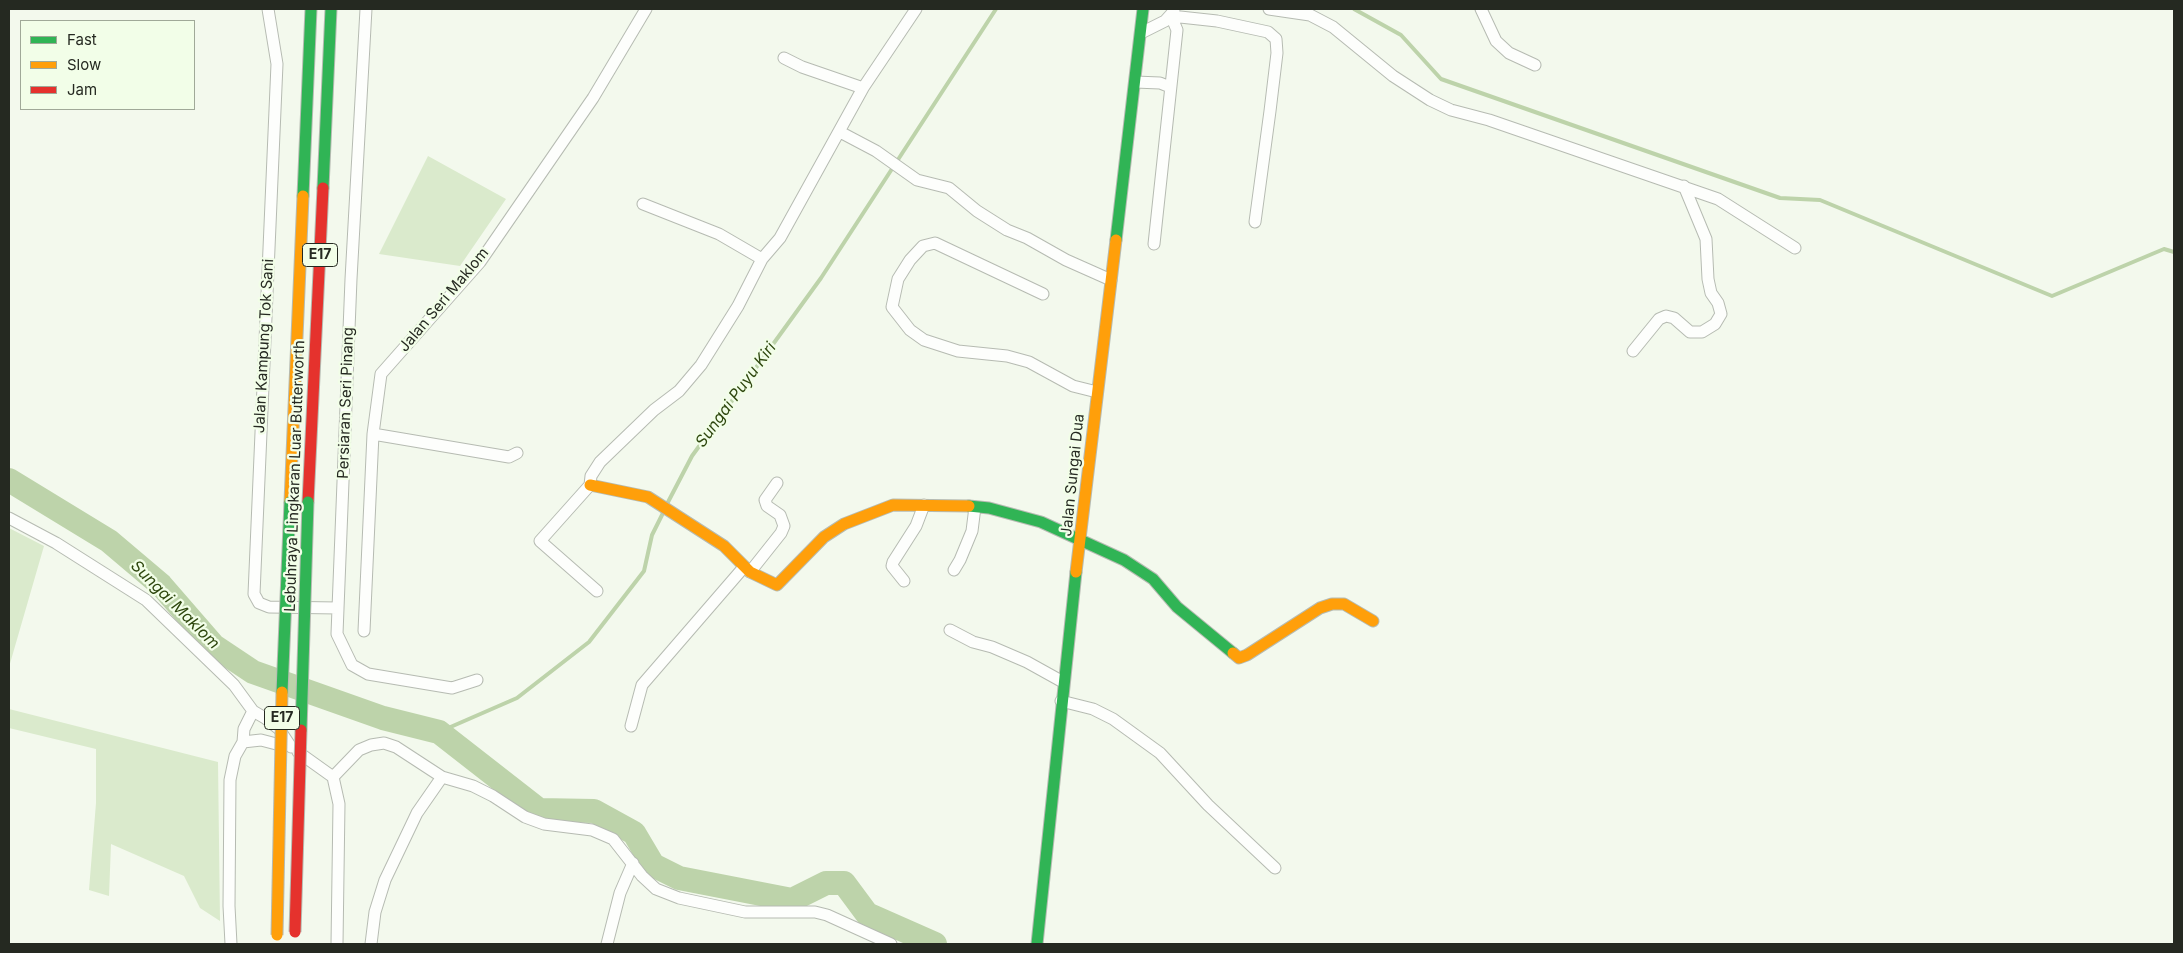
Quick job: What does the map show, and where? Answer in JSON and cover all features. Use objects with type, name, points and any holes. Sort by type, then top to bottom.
[{"type":"main road","name":"Lebuhraya Lingkaran Luar Butterworth","points":[[277,940],[280,754],[310,9]]},
{"type":"main road","name":"Lebuhraya Lingkaran Luar Butterworth","points":[[295,938],[308,502],[331,9]]},
{"type":"main road","name":"Jalan Sungai Dua","points":[[1037,944],[1063,682],[1143,9]]},
{"type":"main road","points":[[590,484],[648,496],[724,546],[747,569],[777,584],[824,537],[844,524],[893,505],[975,507],[1004,511],[1041,522],[1124,560],[1153,579],[1177,608],[1239,658],[1247,655],[1320,608],[1332,604],[1344,604],[1373,621]]},
{"type":"street","name":"Jalan Kampung Tok Sani","points":[[268,9],[277,64],[254,594],[259,603],[268,607],[338,608]]},
{"type":"street","name":"Persiaran Seri Pinang","points":[[366,9],[351,279],[337,634],[352,665],[368,674],[452,688],[477,680]]},
{"type":"street","name":"Jalan Seri Maklom","points":[[364,631],[373,434],[381,374],[480,262],[593,98],[646,9]]},
{"type":"street","points":[[597,591],[540,541],[590,484],[591,476],[600,462],[654,410],[679,391],[701,365],[738,306],[762,259],[780,238],[863,88],[916,9]]},
{"type":"street","points":[[1269,9],[1310,15],[1333,27],[1394,76],[1430,100],[1451,110],[1490,120],[1718,199],[1795,248]]},
{"type":"street","points":[[1481,9],[1496,42],[1510,53],[1534,65]]},
{"type":"street","points":[[1141,33],[1173,12],[1268,32],[1276,39],[1277,53],[1255,222]]},
{"type":"street","points":[[1154,244],[1176,30],[1173,12]]},
{"type":"street","points":[[784,58],[802,67],[863,88]]},
{"type":"street","points":[[1135,82],[1160,82],[1170,87]]},
{"type":"street","points":[[840,132],[856,139],[882,155],[917,180],[949,188],[977,211],[1008,230],[1027,238],[1066,260],[1111,280]]},
{"type":"street","points":[[1633,351],[1655,324],[1666,316],[1674,318],[1690,332],[1702,332],[1715,324],[1721,314],[1718,303],[1711,293],[1708,279],[1706,239],[1684,186]]},
{"type":"street","points":[[643,204],[719,234],[762,259]]},
{"type":"street","points":[[1043,294],[935,243],[923,246],[910,260],[898,279],[892,307],[910,330],[924,340],[958,351],[1007,356],[1029,362],[1073,386],[1097,392]]},
{"type":"street","points":[[373,434],[509,457],[517,453]]},
{"type":"street","points":[[631,726],[642,685],[781,534],[784,526],[780,516],[767,506],[765,500],[777,483]]},
{"type":"street","points":[[904,581],[892,566],[893,562],[916,526],[924,505]]},
{"type":"street","points":[[954,570],[972,531],[975,507]]},
{"type":"street","points":[[9,518],[56,543],[146,600],[234,685],[253,712],[265,718],[279,729],[291,747],[333,777],[339,804],[337,944]]},
{"type":"street","points":[[950,630],[973,642],[992,647],[1027,662],[1063,682]]},
{"type":"street","points":[[1061,701],[1093,709],[1113,719],[1160,753],[1208,805],[1275,868]]},
{"type":"street","points":[[231,944],[229,906],[230,780],[235,756],[243,742],[244,729],[253,712]]},
{"type":"street","points":[[243,742],[261,740],[291,747]]},
{"type":"street","points":[[333,777],[360,750],[370,745],[384,743],[413,756],[442,777],[473,786],[493,796],[525,817],[544,824],[592,830],[613,839],[642,876],[656,889],[679,898],[745,912],[814,912],[827,915],[891,944]]},
{"type":"street","points":[[371,944],[375,912],[395,857],[417,813],[442,777]]},
{"type":"street","points":[[607,944],[620,893],[633,863]]},
{"type":"green space","points":[[428,156],[506,199],[460,266],[379,254]]},
{"type":"green space","points":[[9,528],[44,546],[9,667]]},
{"type":"green space","points":[[9,709],[218,762],[220,921],[200,908],[184,876],[111,844],[109,896],[89,890],[96,803],[96,749],[9,728]]},
{"type":"waterway","name":"Sungai Puyu Kiri","points":[[667,504],[692,456],[821,278],[996,9]]},
{"type":"waterway","points":[[1354,9],[1401,35],[1441,79],[1780,198],[1820,200],[2052,296],[2164,249],[2174,252]]},
{"type":"waterway","name":"Sungai Maklom","points":[[9,480],[109,541],[161,585],[214,646],[253,672],[383,718],[439,732],[539,810],[594,811],[634,833],[653,865],[679,878],[792,900],[826,883],[844,883],[867,914],[935,944]]},
{"type":"waterway","name":"Sungai Puyu Kiri","points":[[439,732],[517,698],[589,642],[644,571],[652,535],[664,511]]},
{"type":"traffic: fast","points":[[303,196],[311,9]]},
{"type":"traffic: fast","points":[[323,188],[331,9]]},
{"type":"traffic: fast","points":[[1116,240],[1143,9]]},
{"type":"traffic: fast","points":[[282,692],[290,502]]},
{"type":"traffic: fast","points":[[301,730],[308,502]]},
{"type":"traffic: fast","points":[[969,506],[989,508],[1041,522],[1124,560],[1153,579],[1177,607],[1233,653]]},
{"type":"traffic: fast","points":[[1037,944],[1076,572]]},
{"type":"traffic: slow","points":[[290,502],[303,196]]},
{"type":"traffic: slow","points":[[1076,572],[1116,240]]},
{"type":"traffic: slow","points":[[590,485],[648,497],[724,546],[750,572],[777,585],[824,537],[844,524],[893,505],[969,506]]},
{"type":"traffic: slow","points":[[1233,653],[1239,658],[1247,655],[1320,608],[1332,604],[1344,604],[1373,621]]},
{"type":"traffic: slow","points":[[277,935],[282,692]]},
{"type":"traffic: jam","points":[[308,502],[323,188]]},
{"type":"traffic: jam","points":[[295,932],[301,730]]}]
